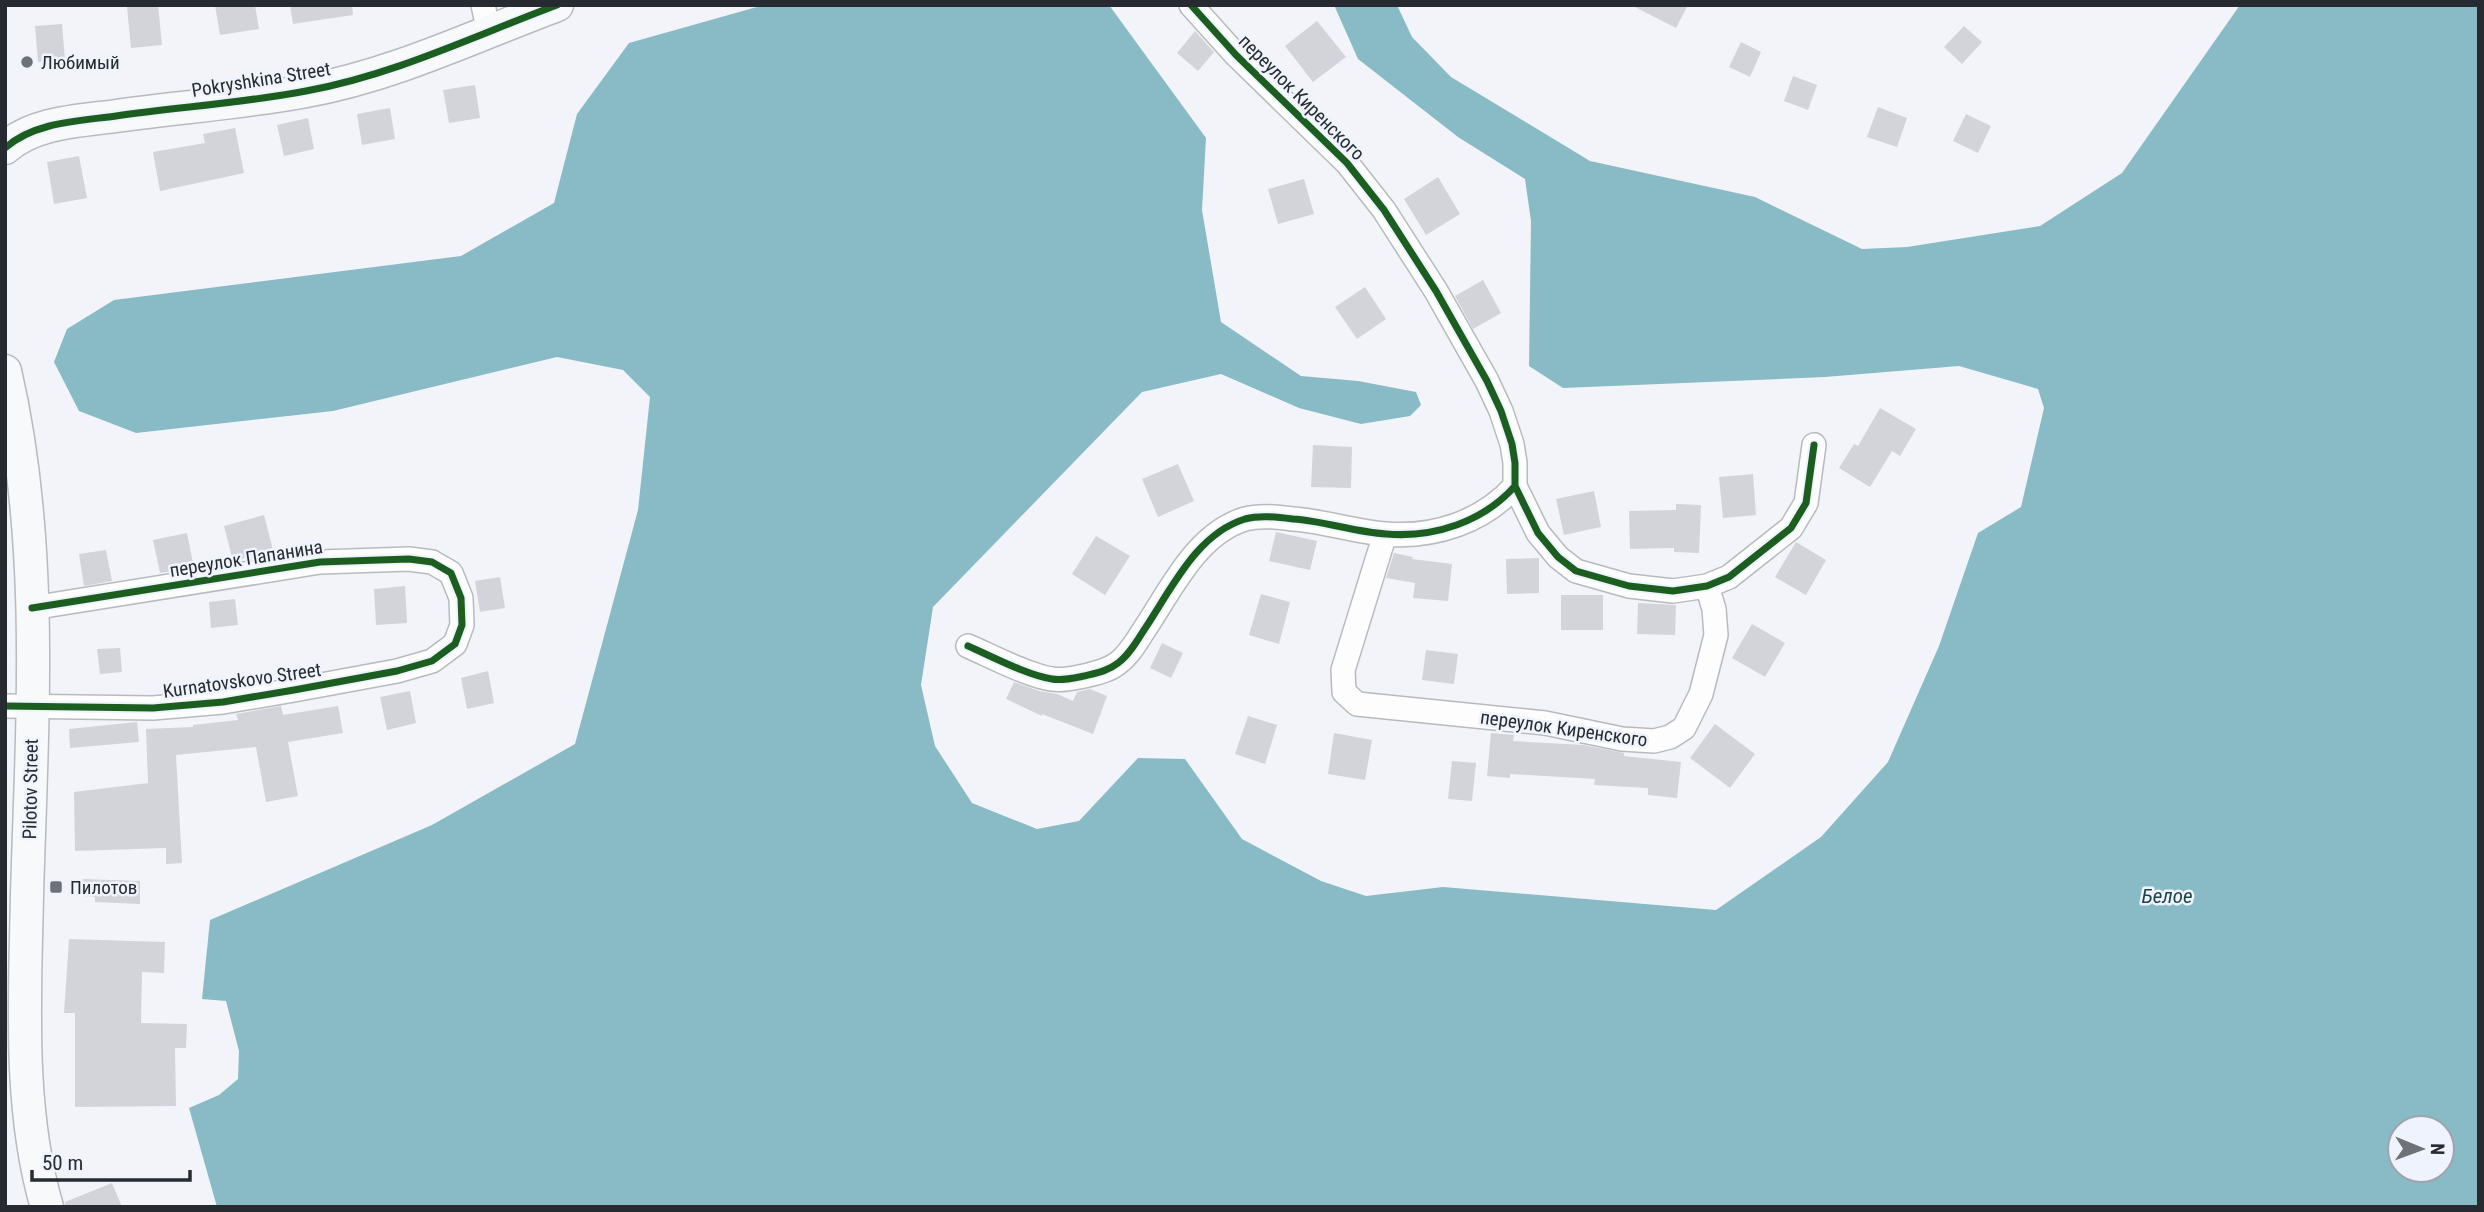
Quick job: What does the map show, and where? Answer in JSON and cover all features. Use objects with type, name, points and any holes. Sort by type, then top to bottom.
[{"type":"street","name":"Pokryshkina Street","points":[[5,148],[17,137],[77,121],[307,91],[412,63],[486,19],[557,5]]},
{"type":"street","name":"переулок Киренского","points":[[1191,5],[1236,55],[1347,163],[1384,210],[1436,291],[1487,381],[1512,444],[1515,486],[1538,533],[1558,557],[1576,571],[1629,586],[1673,591],[1707,586],[1714,609],[1716,635],[1700,694],[1684,728],[1670,737],[1654,741],[1622,739],[1545,723],[1357,704],[1344,692],[1343,670],[1385,534]]},
{"type":"street","name":"Pilotov Street","points":[[5,371],[23,463],[31,560],[32,608],[19,707],[27,1074],[32,1143],[47,1207]]},
{"type":"street","points":[[1707,586],[1729,577],[1791,528],[1805,503],[1814,445]]},
{"type":"street","points":[[968,646],[1005,663],[1052,679],[1070,679],[1102,672],[1118,663],[1132,649],[1198,550],[1224,527],[1248,518],[1272,517],[1312,520],[1385,534],[1412,534],[1444,529],[1475,518],[1500,502],[1515,486]]},
{"type":"street","name":"переулок Папанина","points":[[32,608],[320,562],[409,559],[432,562],[451,573],[461,598],[462,625]]},
{"type":"street","name":"Kurnatovskovo Street","points":[[19,707],[153,708],[223,702],[397,671],[432,661],[456,644],[462,625]]},
{"type":"water","name":"Белое","points":[[764,5],[1109,5],[1206,138],[1202,210],[1221,322],[1301,376],[1358,381],[1416,392],[1421,405],[1410,416],[1361,424],[1299,408],[1221,374],[1142,392],[933,607],[921,685],[935,746],[972,803],[1037,829],[1079,821],[1138,758],[1185,759],[1242,839],[1321,881],[1366,896],[1443,887],[1716,910],[1821,837],[1888,762],[1939,646],[1978,533],[2021,507],[2044,408],[2038,389],[1959,366],[1825,377],[1563,388],[1529,366],[1531,221],[1525,179],[1458,137],[1358,59],[1334,5],[1397,5],[1412,37],[1451,77],[1590,161],[1755,197],[1862,249],[1907,247],[2040,226],[2122,173],[2240,5],[2479,5],[2479,1207],[217,1207],[189,1108],[219,1095],[238,1079],[239,1051],[226,1001],[202,999],[210,920],[432,825],[575,744],[638,510],[650,397],[623,370],[557,357],[333,411],[136,433],[79,411],[54,362],[67,329],[114,300],[461,256],[554,203],[577,114],[629,43]]},
{"type":"building","points":[[158,5],[162,45],[131,48],[127,7]]},
{"type":"building","points":[[215,5],[255,5],[259,29],[220,35]]},
{"type":"building","points":[[290,5],[352,5],[353,15],[293,24]]},
{"type":"building","points":[[1631,5],[1688,5],[1676,28]]},
{"type":"building","points":[[1317,21],[1346,57],[1313,82],[1285,46]]},
{"type":"building","points":[[62,24],[65,60],[38,62],[35,26]]},
{"type":"building","points":[[1964,26],[1982,42],[1962,64],[1944,47]]},
{"type":"building","points":[[1195,31],[1214,52],[1198,71],[1177,53]]},
{"type":"building","points":[[1741,42],[1761,52],[1750,77],[1729,67]]},
{"type":"building","points":[[1793,76],[1817,85],[1808,110],[1784,101]]},
{"type":"building","points":[[475,85],[480,118],[449,123],[443,90]]},
{"type":"building","points":[[1878,107],[1907,118],[1897,147],[1867,137]]},
{"type":"building","points":[[390,108],[395,139],[362,145],[357,114]]},
{"type":"building","points":[[1966,114],[1991,126],[1978,153],[1953,141]]},
{"type":"building","points":[[308,118],[314,149],[284,156],[277,125]]},
{"type":"building","points":[[235,128],[244,173],[160,191],[153,152],[205,143],[203,134]]},
{"type":"building","points":[[79,156],[87,198],[54,204],[47,162]]},
{"type":"building","points":[[1438,177],[1460,214],[1426,235],[1404,199]]},
{"type":"building","points":[[1304,179],[1314,214],[1278,224],[1268,189]]},
{"type":"building","points":[[1483,280],[1501,313],[1473,329],[1455,296]]},
{"type":"building","points":[[1365,287],[1386,319],[1357,339],[1335,307]]},
{"type":"building","points":[[1880,408],[1916,429],[1900,456],[1892,451],[1870,487],[1839,468],[1854,444],[1858,446]]},
{"type":"building","points":[[1313,445],[1352,447],[1351,488],[1311,487]]},
{"type":"building","points":[[1178,464],[1194,501],[1158,517],[1142,479]]},
{"type":"building","points":[[1753,474],[1756,515],[1723,518],[1719,477]]},
{"type":"building","points":[[1594,491],[1601,527],[1564,535],[1556,499]]},
{"type":"building","points":[[1676,504],[1701,505],[1699,553],[1674,552],[1674,548],[1630,549],[1629,511],[1676,510]]},
{"type":"building","points":[[264,515],[273,550],[233,561],[224,526]]},
{"type":"building","points":[[1276,532],[1317,541],[1310,570],[1269,561]]},
{"type":"building","points":[[187,533],[194,568],[160,573],[153,540]]},
{"type":"building","points":[[1096,536],[1130,556],[1105,595],[1072,574]]},
{"type":"building","points":[[1796,542],[1826,560],[1806,595],[1775,577]]},
{"type":"building","points":[[106,550],[112,581],[84,586],[79,554]]},
{"type":"building","points":[[1394,553],[1413,557],[1412,559],[1452,564],[1448,601],[1413,598],[1415,583],[1386,578]]},
{"type":"building","points":[[1539,558],[1539,593],[1507,594],[1506,559]]},
{"type":"building","points":[[500,577],[505,608],[480,612],[475,581]]},
{"type":"building","points":[[405,586],[407,623],[376,625],[374,589]]},
{"type":"building","points":[[1261,594],[1290,602],[1279,644],[1249,635]]},
{"type":"building","points":[[1561,595],[1603,595],[1603,630],[1561,630]]},
{"type":"building","points":[[235,599],[238,625],[211,628],[209,602]]},
{"type":"building","points":[[1638,603],[1676,605],[1675,635],[1637,634]]},
{"type":"building","points":[[1752,624],[1785,643],[1765,677],[1732,658]]},
{"type":"building","points":[[1162,643],[1183,653],[1171,678],[1150,668]]},
{"type":"building","points":[[120,648],[122,672],[100,674],[97,649]]},
{"type":"building","points":[[1426,650],[1458,654],[1454,684],[1422,680]]},
{"type":"building","points":[[488,671],[494,703],[467,709],[461,678]]},
{"type":"building","points":[[1014,682],[1073,701],[1077,692],[1090,689],[1107,696],[1093,734],[1042,716],[1006,699]]},
{"type":"building","points":[[410,691],[416,723],[387,730],[380,697]]},
{"type":"building","points":[[281,706],[283,715],[338,706],[343,733],[288,742],[298,796],[266,802],[256,747],[176,755],[182,863],[166,864],[166,848],[75,851],[74,792],[148,783],[146,729],[193,727],[238,720],[236,714]]},
{"type":"building","points":[[1248,716],[1277,725],[1265,764],[1235,754]]},
{"type":"building","points":[[137,722],[139,742],[70,748],[69,729]]},
{"type":"building","points":[[1715,724],[1755,754],[1730,788],[1690,758]]},
{"type":"building","points":[[1334,733],[1372,740],[1365,780],[1328,774]]},
{"type":"building","points":[[1491,733],[1514,735],[1513,741],[1583,745],[1624,753],[1624,756],[1681,762],[1677,798],[1648,795],[1648,788],[1594,785],[1595,779],[1510,774],[1510,778],[1487,776]]},
{"type":"building","points":[[1452,761],[1476,763],[1472,801],[1448,799]]},
{"type":"building","points":[[83,879],[140,881],[140,904],[95,902],[95,897],[82,896]]},
{"type":"building","points":[[69,939],[165,942],[164,973],[142,972],[141,1023],[187,1024],[186,1048],[175,1048],[176,1106],[75,1107],[75,1013],[64,1013]]},
{"type":"building","points":[[112,1183],[122,1207],[65,1207],[65,1202]]},
{"type":"cycle path","points":[[5,148],[29,133],[58,124],[259,99],[339,84],[433,54],[557,5]]},
{"type":"cycle path","points":[[1191,5],[1236,55],[1347,163],[1384,210],[1436,291],[1487,381],[1512,444],[1515,486],[1538,533],[1558,557],[1576,571],[1629,586],[1673,591],[1707,586],[1729,577],[1791,528],[1806,503],[1814,445]]},
{"type":"cycle path","points":[[968,646],[1021,670],[1056,680],[1097,673],[1114,666],[1126,656],[1186,565],[1212,537],[1228,526],[1245,519],[1269,517],[1316,522],[1374,533],[1422,533],[1473,518],[1502,499],[1515,486]]},
{"type":"cycle path","points":[[5,706],[153,708],[223,702],[294,690],[397,671],[432,661],[455,644],[462,625],[461,598],[451,573],[432,562],[409,559],[320,562],[32,608]]},
{"type":"place","name":"Любимый","points":[[27,62]]},
{"type":"place","name":"Пилотов","points":[[56,887]]}]
